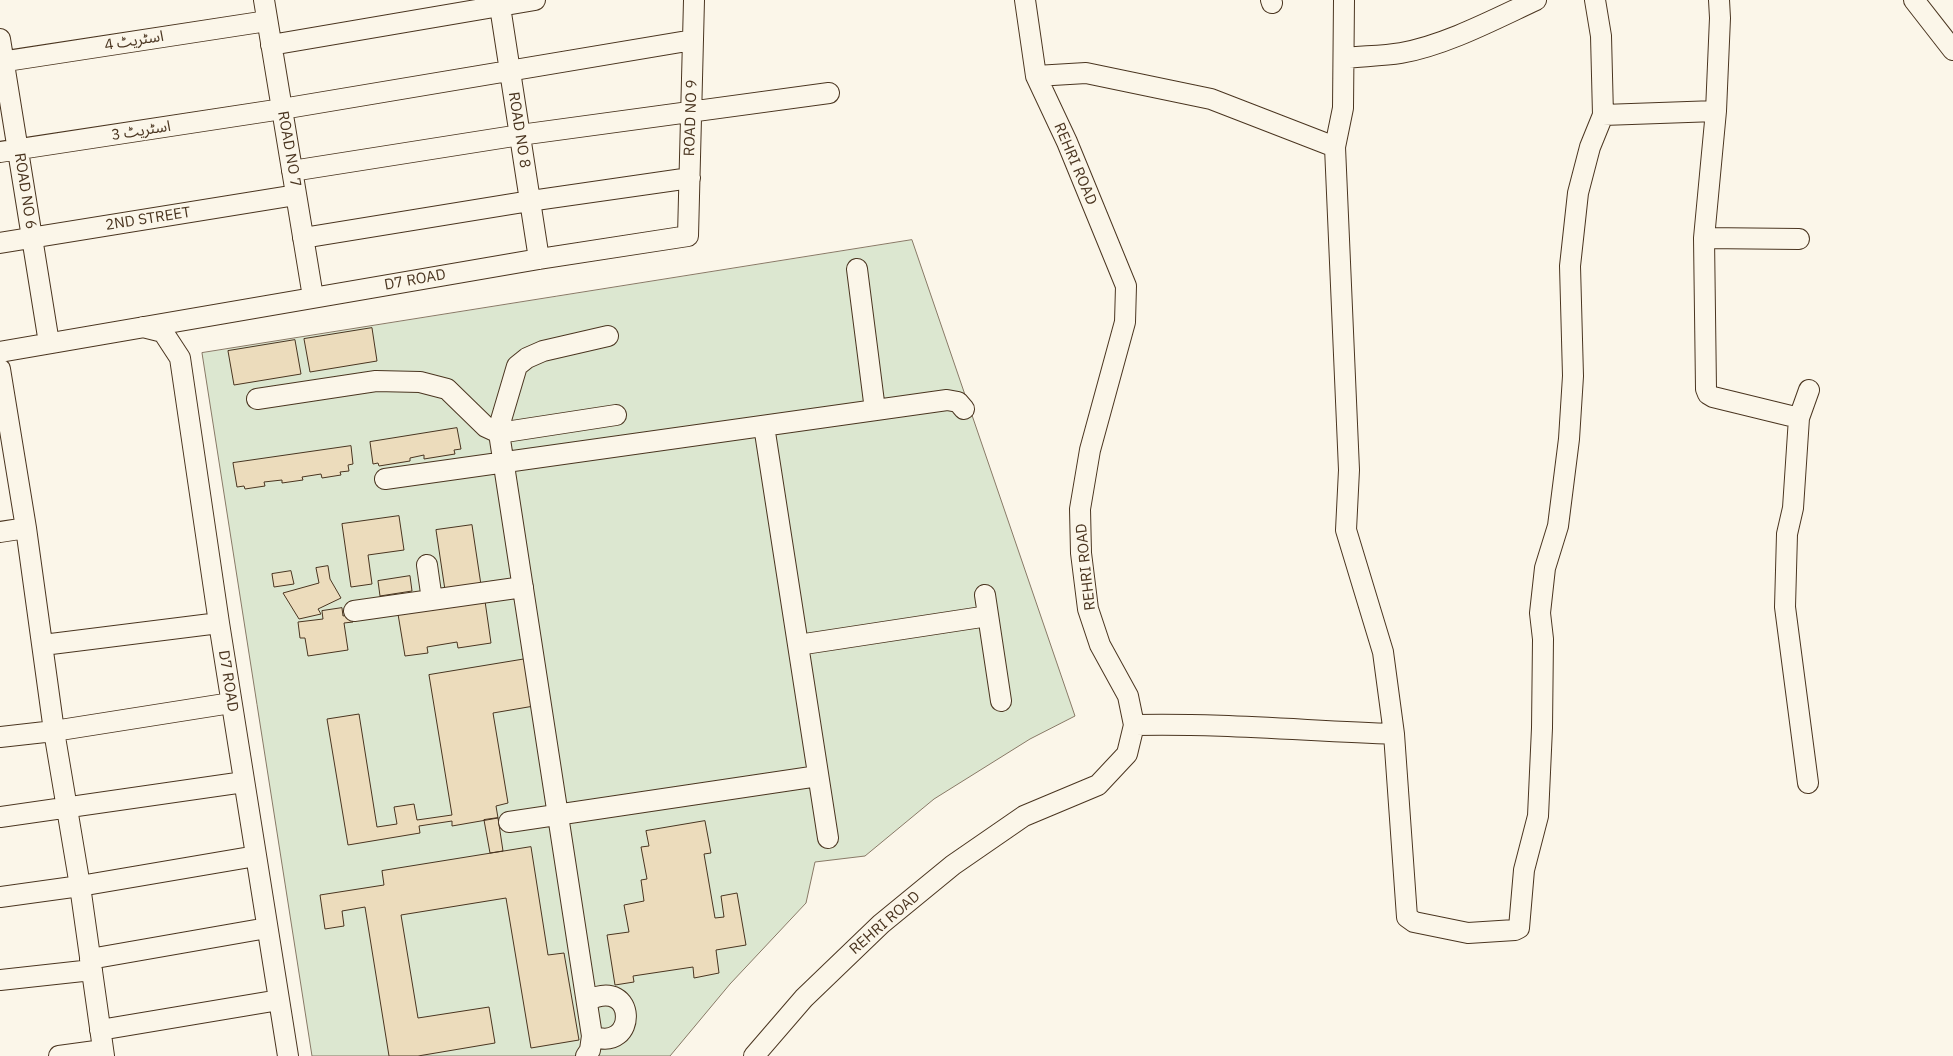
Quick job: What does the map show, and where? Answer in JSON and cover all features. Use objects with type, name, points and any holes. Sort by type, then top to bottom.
[{"type":"street","name":"ROAD NO 7","points":[[264,0],[313,298]]},
{"type":"street","points":[[272,45],[500,3],[535,0]]},
{"type":"street","name":"ROAD NO 9","points":[[688,236],[694,0]]},
{"type":"street","name":"REHRI ROAD","points":[[754,1056],[811,991],[881,924],[953,865],[1024,816],[1098,785],[1127,754],[1134,725],[1128,696],[1100,645],[1088,609],[1081,553],[1080,508],[1090,450],[1125,322],[1126,286],[1067,142],[1036,76],[1025,0]]},
{"type":"street","points":[[1344,0],[1343,108],[1335,148],[1349,470],[1346,530],[1383,652],[1394,734],[1407,917],[1414,922],[1468,933],[1517,929],[1520,924],[1524,870],[1538,816],[1542,718],[1542,639],[1540,613],[1545,568],[1558,526],[1569,439],[1573,376],[1570,266],[1578,192],[1590,147],[1603,115],[1601,36],[1595,0]]},
{"type":"street","points":[[1344,58],[1401,53],[1422,48],[1474,29],[1536,0]]},
{"type":"street","points":[[1719,0],[1716,111],[1704,238],[1706,389],[1708,394],[1713,397],[1799,418]]},
{"type":"street","points":[[1914,0],[1953,50]]},
{"type":"street","name":"ROAD NO 8","points":[[500,3],[539,259]]},
{"type":"street","name":"اسٹریٹ 4","points":[[2,62],[267,21]]},
{"type":"street","name":"ROAD NO 6","points":[[0,39],[9,151],[32,237],[49,343]]},
{"type":"street","name":"اسٹریٹ 3","points":[[9,151],[282,109],[693,40]]},
{"type":"street","points":[[1036,76],[1086,73],[1210,99],[1335,148]]},
{"type":"street","points":[[292,171],[520,134],[829,93]]},
{"type":"street","points":[[1603,115],[1716,111]]},
{"type":"street","points":[[303,238],[530,200],[690,178]]},
{"type":"street","name":"2ND STREET","points":[[0,243],[296,195]]},
{"type":"street","name":"D7 ROAD","points":[[0,352],[539,259],[688,236]]},
{"type":"street","points":[[1704,238],[1799,239]]},
{"type":"street","points":[[857,268],[875,410]]},
{"type":"street","name":"D7 ROAD","points":[[142,326],[163,332],[180,358],[231,703],[288,1056]]},
{"type":"street","points":[[586,1056],[590,1050],[592,1036],[498,433],[500,420],[518,366],[527,358],[543,351],[608,336]]},
{"type":"street","points":[[0,369],[8,465],[26,528],[54,731],[80,886],[104,1053],[59,1056]]},
{"type":"street","points":[[257,399],[376,381],[420,382],[447,389],[486,427],[498,433],[616,416]]},
{"type":"street","points":[[1808,783],[1785,607],[1787,534],[1793,508],[1799,418],[1810,390]]},
{"type":"street","points":[[385,479],[947,400],[958,402],[964,409]]},
{"type":"street","points":[[764,426],[828,838]]},
{"type":"street","points":[[0,532],[26,528]]},
{"type":"street","points":[[426,565],[432,600]]},
{"type":"street","points":[[354,611],[523,587]]},
{"type":"street","points":[[985,595],[1001,701]]},
{"type":"street","points":[[798,645],[988,616]]},
{"type":"street","points":[[43,645],[219,623]]},
{"type":"street","points":[[0,737],[54,731],[231,703]]},
{"type":"street","points":[[1134,725],[1190,724],[1394,734]]},
{"type":"street","points":[[510,822],[818,776]]},
{"type":"street","points":[[0,818],[244,782]]},
{"type":"street","points":[[0,897],[80,886],[256,856]]},
{"type":"street","points":[[0,980],[91,965],[267,928]]},
{"type":"street","points":[[587,1001],[597,996],[608,995],[617,998],[624,1006],[627,1015],[625,1025],[620,1033],[611,1038],[601,1039],[592,1036]]},
{"type":"street","points":[[100,1030],[279,1000]]},
{"type":"green space","points":[[912,240],[1075,716],[1030,739],[934,799],[865,856],[815,862],[806,903],[730,984],[670,1056],[312,1056],[202,353]]},
{"type":"building","points":[[372,328],[377,361],[310,372],[304,339]]},
{"type":"building","points":[[295,340],[301,374],[234,385],[228,351]]},
{"type":"building","points":[[457,428],[461,449],[454,450],[455,454],[424,459],[424,455],[410,458],[410,461],[379,466],[378,463],[373,464],[370,442]]},
{"type":"building","points":[[351,446],[353,464],[348,465],[349,471],[340,472],[341,475],[322,478],[321,474],[302,477],[303,480],[282,483],[282,480],[264,482],[265,486],[245,489],[244,486],[237,487],[233,463]]},
{"type":"building","points":[[399,516],[404,550],[368,555],[372,584],[351,587],[342,524]]},
{"type":"building","points":[[472,525],[481,585],[445,590],[436,530]]},
{"type":"building","points":[[328,566],[330,579],[341,598],[318,609],[321,614],[299,619],[283,593],[319,583],[316,568]]},
{"type":"building","points":[[291,571],[294,584],[274,587],[272,574]]},
{"type":"building","points":[[410,576],[412,591],[380,596],[378,581]]},
{"type":"building","points":[[485,601],[491,643],[458,648],[457,642],[427,647],[428,653],[405,656],[398,614]]},
{"type":"building","points":[[342,608],[343,616],[351,614],[353,622],[344,623],[348,650],[308,656],[305,638],[300,638],[298,622],[323,619],[322,611]]},
{"type":"building","points":[[526,659],[534,706],[493,713],[508,803],[496,806],[498,818],[452,826],[452,821],[419,826],[420,833],[348,845],[327,719],[359,714],[377,827],[397,824],[394,807],[414,804],[417,820],[452,815],[429,675]]},
{"type":"building","points":[[498,818],[503,851],[490,853],[484,820]]},
{"type":"building","points":[[705,821],[711,853],[704,854],[715,918],[724,917],[721,896],[737,893],[746,945],[716,950],[719,973],[694,978],[693,967],[633,976],[634,982],[615,985],[607,935],[629,932],[624,905],[644,901],[641,880],[647,879],[641,847],[649,846],[646,831]]},
{"type":"building","points":[[531,847],[548,955],[564,953],[579,1040],[531,1048],[506,898],[401,915],[418,1018],[489,1007],[495,1043],[418,1056],[389,1056],[365,907],[342,911],[344,926],[325,929],[320,895],[384,885],[382,871]]}]
